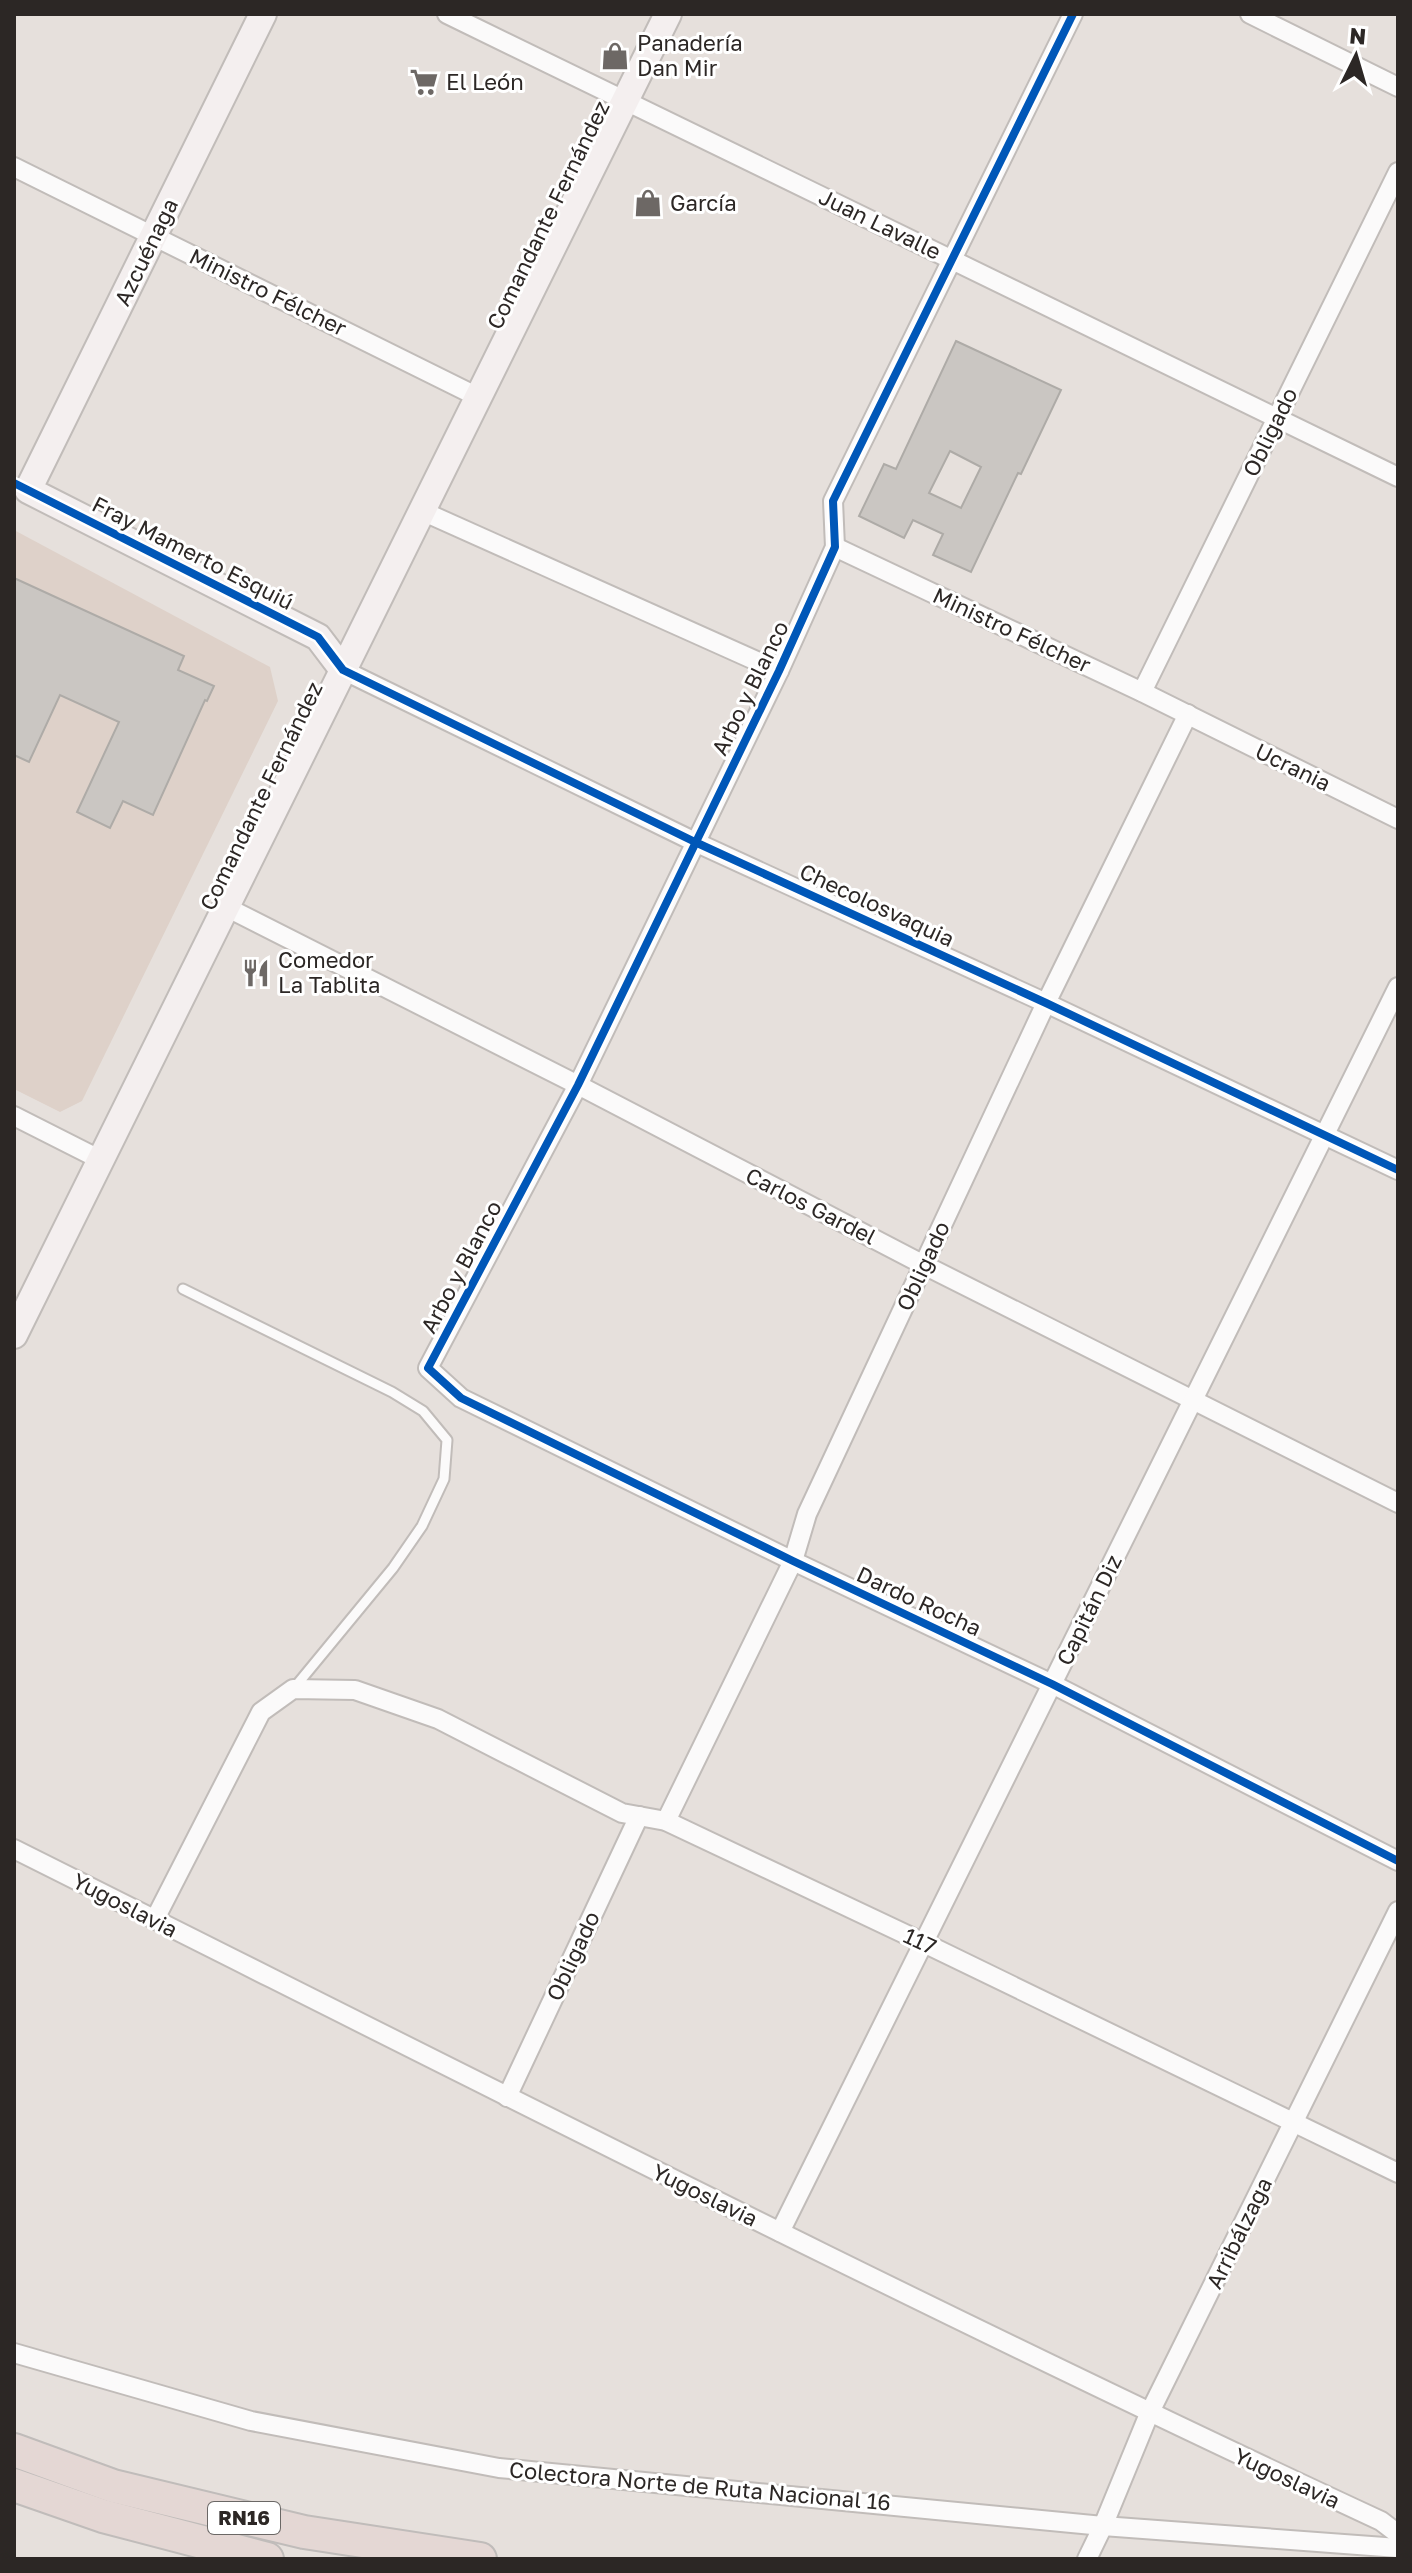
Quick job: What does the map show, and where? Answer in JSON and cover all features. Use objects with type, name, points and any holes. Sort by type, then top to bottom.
[{"type":"highway","name":"RN16","points":[[14,2450],[113,2486],[304,2532],[480,2559]]},
{"type":"highway","name":"RN16","points":[[14,2485],[103,2516],[267,2559]]},
{"type":"main road","name":"Azcuénaga","points":[[21,487],[154,236],[263,14]]},
{"type":"main road","name":"Comandante Fernández","points":[[14,1335],[668,14]]},
{"type":"main road","name":"Fray Mamerto Esquiú","points":[[21,487],[318,637],[343,670]]},
{"type":"street","name":"Juan Lavalle","points":[[447,14],[1398,477]]},
{"type":"street","name":"Arbo y Blanco","points":[[428,1368],[578,1085],[779,671],[835,547],[833,501],[1073,14]]},
{"type":"street","points":[[1250,14],[1398,87]]},
{"type":"street","name":"Ministro Félcher","points":[[14,167],[478,397]]},
{"type":"street","name":"Obligado","points":[[1142,692],[1398,172]]},
{"type":"street","points":[[422,511],[779,671]]},
{"type":"street","name":"Ministro Félcher","points":[[835,547],[1188,714]]},
{"type":"street","name":"Checolosvaquia","points":[[343,670],[695,842],[1046,1003],[1398,1170]]},
{"type":"street","name":"Obligado","points":[[666,1821],[793,1561],[807,1514],[1046,1003],[1188,714]]},
{"type":"street","name":"Ucrania","points":[[1188,714],[1398,819]]},
{"type":"street","name":"Carlos Gardel","points":[[226,907],[924,1265],[1398,1503]]},
{"type":"street","name":"Capitán Diz","points":[[780,2232],[1398,987]]},
{"type":"street","points":[[14,1116],[101,1160]]},
{"type":"street","name":"Dardo Rocha","points":[[428,1368],[461,1398],[1052,1684],[1398,1861]]},
{"type":"street","points":[[155,1919],[261,1712],[293,1689]]},
{"type":"street","name":"117","points":[[293,1689],[355,1690],[438,1719],[622,1813],[666,1821],[1398,2173]]},
{"type":"street","name":"Obligado","points":[[507,2097],[639,1816]]},
{"type":"street","name":"Yugoslavia","points":[[14,1849],[1149,2414],[1381,2521],[1398,2534]]},
{"type":"street","name":"Arribálzaga","points":[[1087,2559],[1149,2414],[1398,1911]]},
{"type":"street","name":"Colectora Norte de Ruta Nacional 16","points":[[14,2353],[251,2421],[499,2468],[1103,2526],[1398,2548]]},
{"type":"lane","points":[[183,1289],[392,1392],[423,1411],[447,1440],[444,1479],[422,1526],[393,1568],[293,1689]]},
{"type":"shaded area","points":[[14,530],[270,667],[278,701],[82,1101],[60,1112],[14,1089]]},
{"type":"building","points":[[956,341],[1061,390],[971,572],[933,555],[943,534],[913,520],[904,538],[859,516],[884,464],[896,469]],"holes":[[[950,451],[981,467],[961,508],[929,493]]]},
{"type":"building","points":[[14,578],[184,656],[178,670],[214,686],[153,815],[123,801],[110,828],[77,812],[119,722],[60,695],[29,762],[14,755]]},
{"type":"cycle path","points":[[1073,14],[833,501],[835,547],[779,671],[578,1085],[428,1368],[461,1398],[1052,1684],[1398,1861]]},
{"type":"cycle path","points":[[14,483],[318,637],[343,670],[695,842],[1046,1003],[1398,1170]]},
{"type":"place","name":"Panadería Dan Mir","points":[[615,56]]},
{"type":"place","name":"El León","points":[[424,82]]},
{"type":"place","name":"García","points":[[648,203]]},
{"type":"place","name":"Comedor La Tablita","points":[[256,973]]}]
